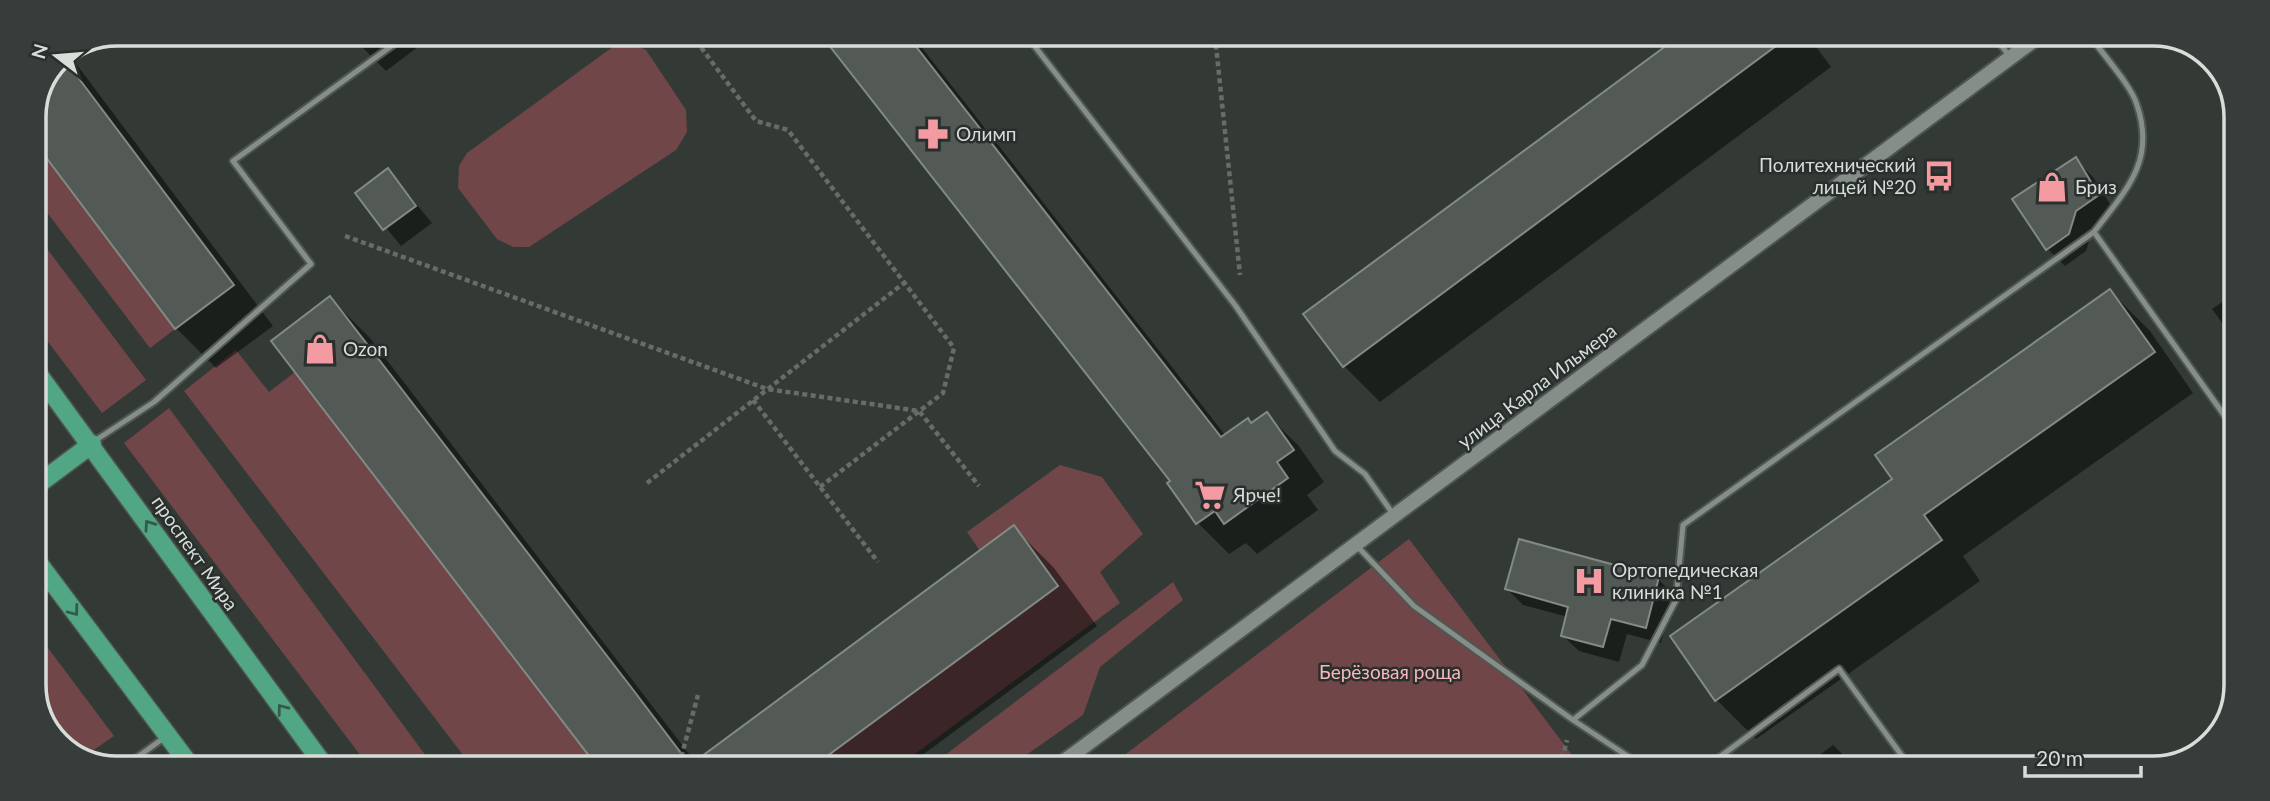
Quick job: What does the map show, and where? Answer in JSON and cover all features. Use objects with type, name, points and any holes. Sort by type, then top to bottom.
[{"type":"main road","name":"проспект Мира","points":[[46,384],[317,756]]},
{"type":"main road","points":[[46,478],[92,444]]},
{"type":"main road","points":[[46,573],[183,756]]},
{"type":"street","name":"улица Карла Ильмера","points":[[1071,756],[2025,46]]},
{"type":"lane","points":[[92,444],[154,401],[311,264],[233,161],[391,46]]},
{"type":"lane","points":[[1035,46],[1235,305],[1335,451],[1365,474],[1395,516]]},
{"type":"lane","points":[[2002,46],[2010,57]]},
{"type":"lane","points":[[1573,720],[1642,665],[1676,600],[1683,525],[2094,232],[2127,188],[2145,150],[2137,103],[2097,46]]},
{"type":"lane","points":[[2094,232],[2224,415]]},
{"type":"lane","points":[[1355,544],[1414,607],[1627,756]]},
{"type":"lane","points":[[1721,756],[1839,669],[1902,756]]},
{"type":"lane","points":[[139,756],[168,735]]},
{"type":"path","points":[[700,46],[756,121],[788,130],[954,348],[943,393],[820,487]]},
{"type":"path","points":[[1216,46],[1241,286]]},
{"type":"path","points":[[345,236],[767,389],[919,411],[979,486]]},
{"type":"path","points":[[647,483],[904,283]]},
{"type":"path","points":[[753,400],[878,562]]},
{"type":"path","points":[[681,756],[698,695]]},
{"type":"green space","points":[[614,46],[637,46],[646,50],[686,110],[687,132],[676,150],[529,247],[513,247],[497,239],[458,188],[459,166],[467,153]]},
{"type":"green space","points":[[46,157],[175,329],[150,348],[46,211]]},
{"type":"green space","points":[[46,247],[146,380],[102,413],[46,339]]},
{"type":"green space","points":[[236,350],[269,392],[295,372],[589,756],[464,756],[184,391]]},
{"type":"green space","points":[[169,408],[426,756],[361,756],[124,443]]},
{"type":"green space","points":[[1060,465],[1102,477],[1143,534],[1100,572],[1120,603],[912,756],[827,756],[1058,586],[1015,526],[980,551],[967,532]]},
{"type":"green space","name":"Берёзовая роща","points":[[1409,539],[1573,756],[1123,756]]},
{"type":"green space","points":[[1173,582],[1183,600],[1100,667],[1083,715],[1025,756],[944,756]]},
{"type":"green space","points":[[46,645],[114,736],[92,751],[73,741],[60,728],[48,703]]},
{"type":"building","points":[[830,46],[916,46],[1221,437],[1248,418],[1251,423],[1267,412],[1294,450],[1277,462],[1288,478],[1224,524],[1215,511],[1196,524],[1167,483],[1170,481]]},
{"type":"building","points":[[1666,46],[1776,46],[1343,367],[1303,314]]},
{"type":"building","points":[[50,91],[88,91],[234,285],[175,329],[46,157],[46,117]]},
{"type":"building","points":[[2076,157],[2099,195],[2076,211],[2069,234],[2046,250],[2012,199]]},
{"type":"building","points":[[388,168],[416,206],[383,230],[355,193]]},
{"type":"building","points":[[2110,289],[2155,352],[1924,515],[1942,540],[1715,701],[1670,636],[1892,479],[1875,455]]},
{"type":"building","points":[[330,296],[683,756],[589,756],[271,341]]},
{"type":"building","points":[[1014,525],[1058,586],[827,756],[702,756]]},
{"type":"building","points":[[1519,539],[1659,577],[1646,628],[1611,619],[1603,647],[1561,636],[1568,607],[1505,589]]},
{"type":"place","name":"Олимп","points":[[933,134]]},
{"type":"place","name":"Политехнический лицей №20","points":[[1939,176]]},
{"type":"place","name":"Бриз","points":[[2052,187]]},
{"type":"place","name":"Ozon","points":[[320,349]]},
{"type":"place","name":"Ярче!","points":[[1210,495]]},
{"type":"place","name":"Ортопедическая клиника №1","points":[[1589,581]]}]
